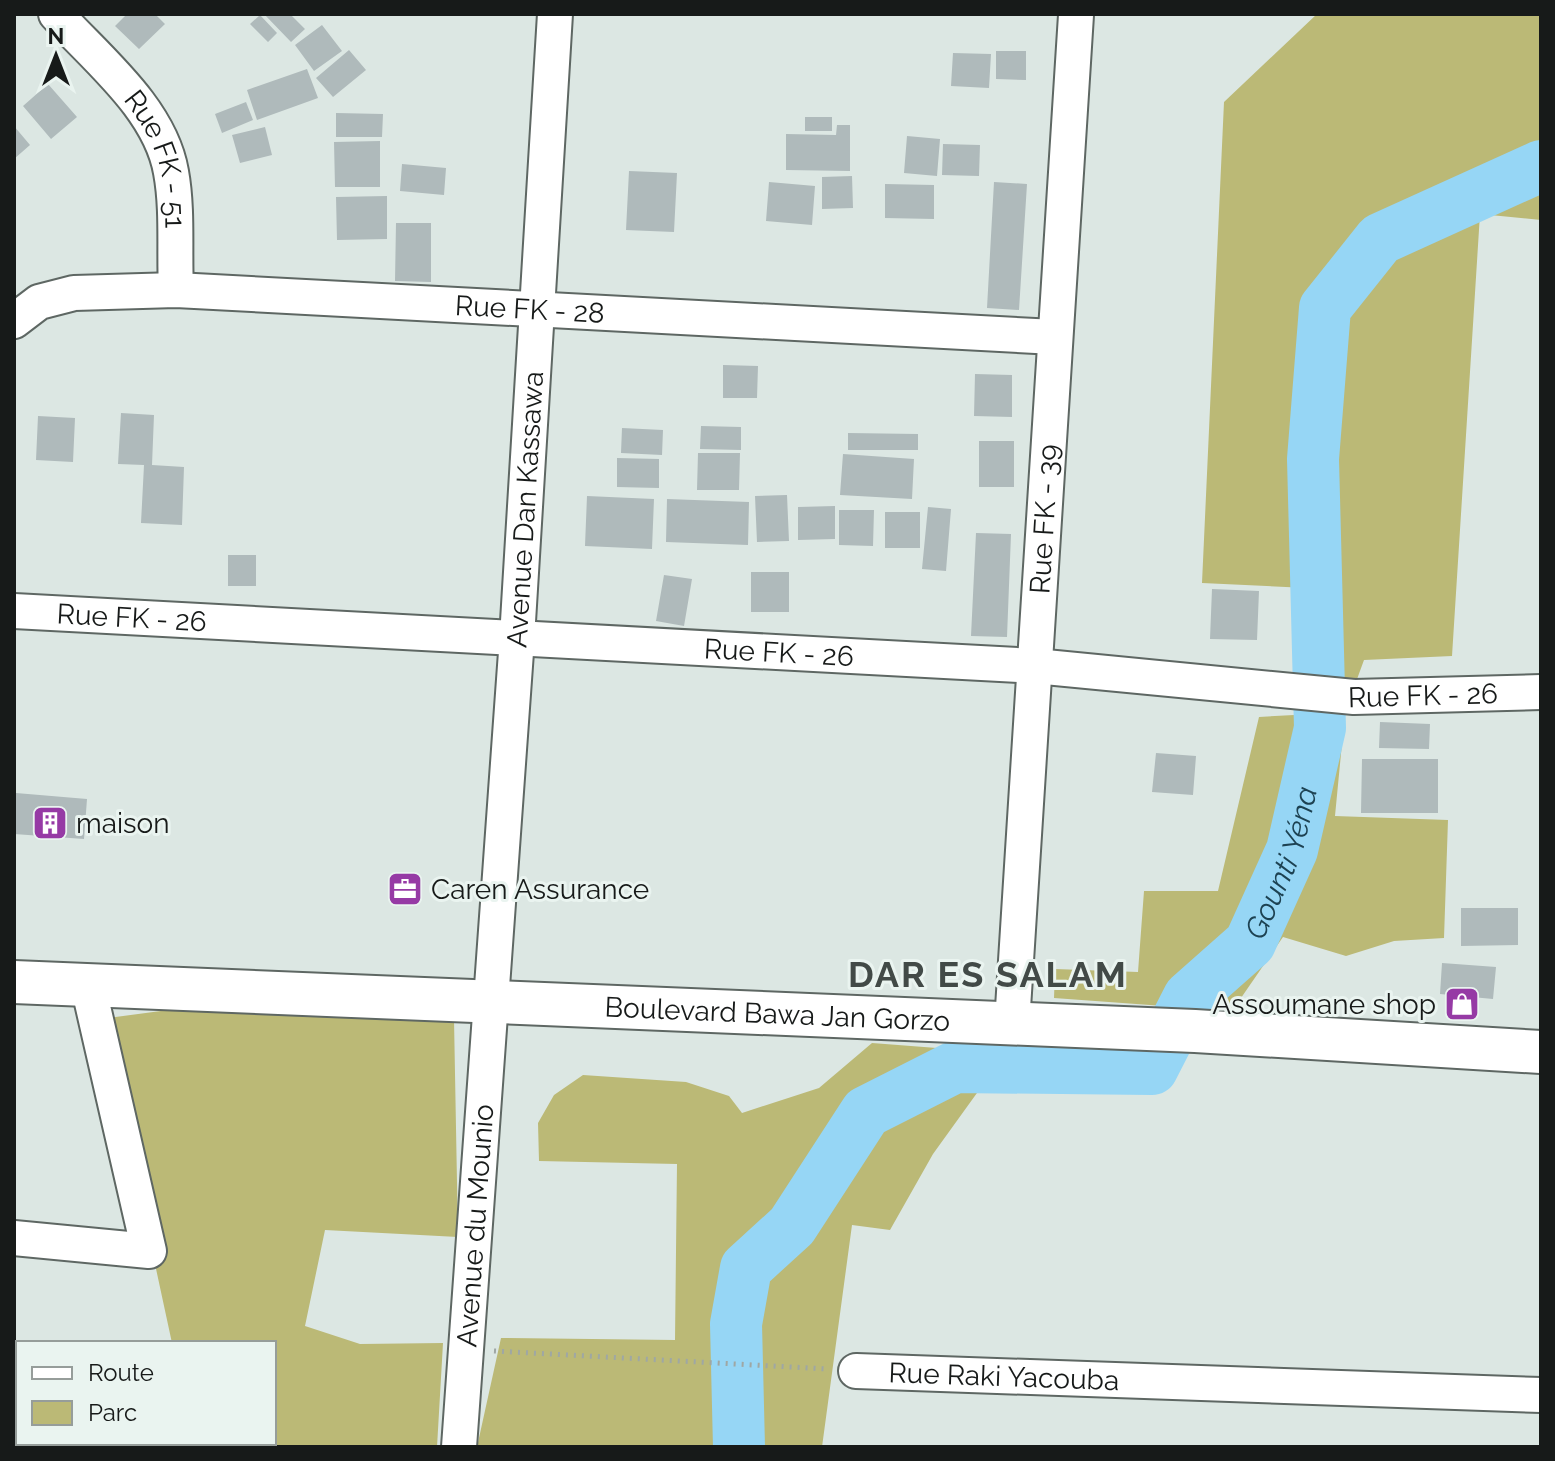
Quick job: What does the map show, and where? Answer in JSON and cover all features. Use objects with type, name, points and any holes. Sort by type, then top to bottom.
[{"type":"main road","name":"Boulevard Bawa Jan Gorzo","points":[[14,982],[1195,1031],[1541,1052]]},
{"type":"street","name":"Rue FK - 51","points":[[56,14],[138,104],[159,135],[171,173],[176,290]]},
{"type":"street","name":"Avenue Dan Kassawa","points":[[493,1003],[555,14]]},
{"type":"street","name":"Rue FK - 39","points":[[1031,1025],[1035,666],[1055,337],[1068,14]]},
{"type":"street","name":"Rue FK - 28","points":[[14,321],[39,302],[74,293],[176,290],[1055,337]]},
{"type":"street","name":"Rue FK - 26","points":[[14,611],[1035,666],[1354,697],[1541,692]]},
{"type":"street","points":[[14,1238],[149,1251],[88,985]]},
{"type":"street","name":"Avenue du Mounio","points":[[459,1447],[493,1003]]},
{"type":"street","name":"Rue Raki Yacouba","points":[[856,1371],[1541,1395]]},
{"type":"path","name":"Rue Raki Yacouba","points":[[467,1349],[856,1371]]},
{"type":"green space","points":[[1317,14],[1541,14],[1541,220],[1480,214],[1452,656],[1364,660],[1345,712],[1335,816],[1448,820],[1444,938],[1394,941],[1346,956],[1283,937],[1232,1011],[1054,998],[1055,969],[1138,972],[1144,891],[1218,891],[1259,717],[1294,715],[1302,668],[1307,588],[1202,583],[1224,102]]},
{"type":"green space","points":[[206,1005],[454,1019],[458,1237],[325,1230],[305,1326],[360,1344],[443,1343],[437,1447],[181,1447],[276,1445],[276,1341],[172,1341],[119,1097],[108,1018]]},
{"type":"green space","points":[[872,1043],[1039,1056],[1174,1059],[1168,1077],[982,1086],[933,1154],[890,1230],[852,1225],[822,1447],[477,1447],[501,1338],[675,1340],[677,1164],[539,1161],[538,1123],[554,1095],[583,1075],[686,1082],[729,1096],[742,1113],[819,1088]]},
{"type":"building","points":[[127,14],[155,14],[165,24],[139,49],[115,26]]},
{"type":"building","points":[[264,14],[290,14],[305,29],[291,42]]},
{"type":"building","points":[[260,15],[277,33],[268,42],[250,24]]},
{"type":"building","points":[[322,25],[342,51],[314,71],[295,45]]},
{"type":"building","points":[[349,50],[366,70],[333,97],[316,78]]},
{"type":"building","points":[[996,51],[1026,51],[1026,80],[996,79]]},
{"type":"building","points":[[953,53],[991,54],[989,88],[951,86]]},
{"type":"building","points":[[307,69],[318,98],[257,120],[247,90]]},
{"type":"building","points":[[48,84],[77,117],[51,139],[23,106]]},
{"type":"building","points":[[246,102],[253,120],[222,133],[215,114]]},
{"type":"building","points":[[336,113],[383,114],[382,137],[336,137]]},
{"type":"building","points":[[805,117],[832,117],[832,131],[805,131]]},
{"type":"building","points":[[837,125],[850,125],[850,171],[786,170],[786,134],[836,135]]},
{"type":"building","points":[[14,126],[30,145],[14,159]]},
{"type":"building","points":[[265,127],[272,155],[240,163],[232,135]]},
{"type":"building","points":[[907,136],[940,139],[937,176],[904,173]]},
{"type":"building","points":[[380,141],[380,187],[335,187],[334,142]]},
{"type":"building","points":[[943,144],[980,145],[979,176],[942,175]]},
{"type":"building","points":[[402,164],[446,168],[444,195],[400,191]]},
{"type":"building","points":[[629,171],[677,173],[674,232],[626,230]]},
{"type":"building","points":[[852,176],[853,208],[822,209],[822,177]]},
{"type":"building","points":[[769,182],[815,186],[812,225],[766,221]]},
{"type":"building","points":[[994,182],[1027,184],[1019,310],[987,308]]},
{"type":"building","points":[[885,184],[934,185],[934,219],[885,218]]},
{"type":"building","points":[[387,196],[387,239],[337,240],[336,197]]},
{"type":"building","points":[[396,223],[431,223],[431,282],[395,281]]},
{"type":"building","points":[[723,365],[758,366],[757,398],[723,398]]},
{"type":"building","points":[[975,374],[1012,375],[1012,417],[974,416]]},
{"type":"building","points":[[121,413],[154,415],[152,465],[184,467],[182,525],[141,523],[144,465],[118,464]]},
{"type":"building","points":[[38,416],[75,418],[73,462],[36,460]]},
{"type":"building","points":[[701,426],[741,427],[741,450],[700,449]]},
{"type":"building","points":[[622,428],[663,430],[662,455],[621,453]]},
{"type":"building","points":[[848,433],[918,434],[918,450],[848,450]]},
{"type":"building","points":[[979,441],[1014,441],[1014,487],[979,487]]},
{"type":"building","points":[[698,453],[740,453],[739,490],[697,490]]},
{"type":"building","points":[[843,454],[914,459],[912,499],[840,495]]},
{"type":"building","points":[[617,458],[659,459],[659,488],[617,487]]},
{"type":"building","points":[[787,495],[789,541],[757,542],[755,496]]},
{"type":"building","points":[[587,496],[654,499],[652,549],[585,546]]},
{"type":"building","points":[[667,499],[749,502],[748,545],[666,542]]},
{"type":"building","points":[[835,506],[835,539],[798,540],[798,507]]},
{"type":"building","points":[[928,507],[951,509],[946,571],[922,569]]},
{"type":"building","points":[[839,510],[874,510],[873,546],[839,545]]},
{"type":"building","points":[[885,512],[920,512],[920,548],[885,548]]},
{"type":"building","points":[[976,533],[1011,534],[1007,637],[971,636]]},
{"type":"building","points":[[228,555],[256,555],[256,586],[228,586]]},
{"type":"building","points":[[751,572],[789,572],[789,612],[751,612]]},
{"type":"building","points":[[664,575],[692,579],[684,626],[656,621]]},
{"type":"building","points":[[1212,589],[1259,591],[1257,640],[1210,639]]},
{"type":"building","points":[[1380,722],[1430,724],[1429,749],[1379,748]]},
{"type":"building","points":[[1156,753],[1196,756],[1193,795],[1152,792]]},
{"type":"building","points":[[1362,759],[1438,759],[1438,813],[1361,813]]},
{"type":"building","name":"maison","points":[[16,793],[87,799],[84,839],[14,834]]},
{"type":"building","points":[[1461,908],[1518,908],[1518,945],[1461,946]]},
{"type":"building","points":[[1442,963],[1496,967],[1493,999],[1440,994]]},
{"type":"waterway","name":"Gounti Yéna","points":[[739,1447],[736,1324],[746,1268],[792,1226],[866,1112],[955,1067],[1152,1069],[1189,997],[1250,943],[1292,850],[1320,728],[1313,459],[1325,308],[1380,239],[1541,166]]},
{"type":"place","name":"maison","points":[[50,823]]},
{"type":"place","name":"Caren Assurance","points":[[405,889]]},
{"type":"place","name":"Assoumane shop","points":[[1462,1004]]},
{"type":"district","name":"DAR ES SALAM","points":[[988,974]]}]
